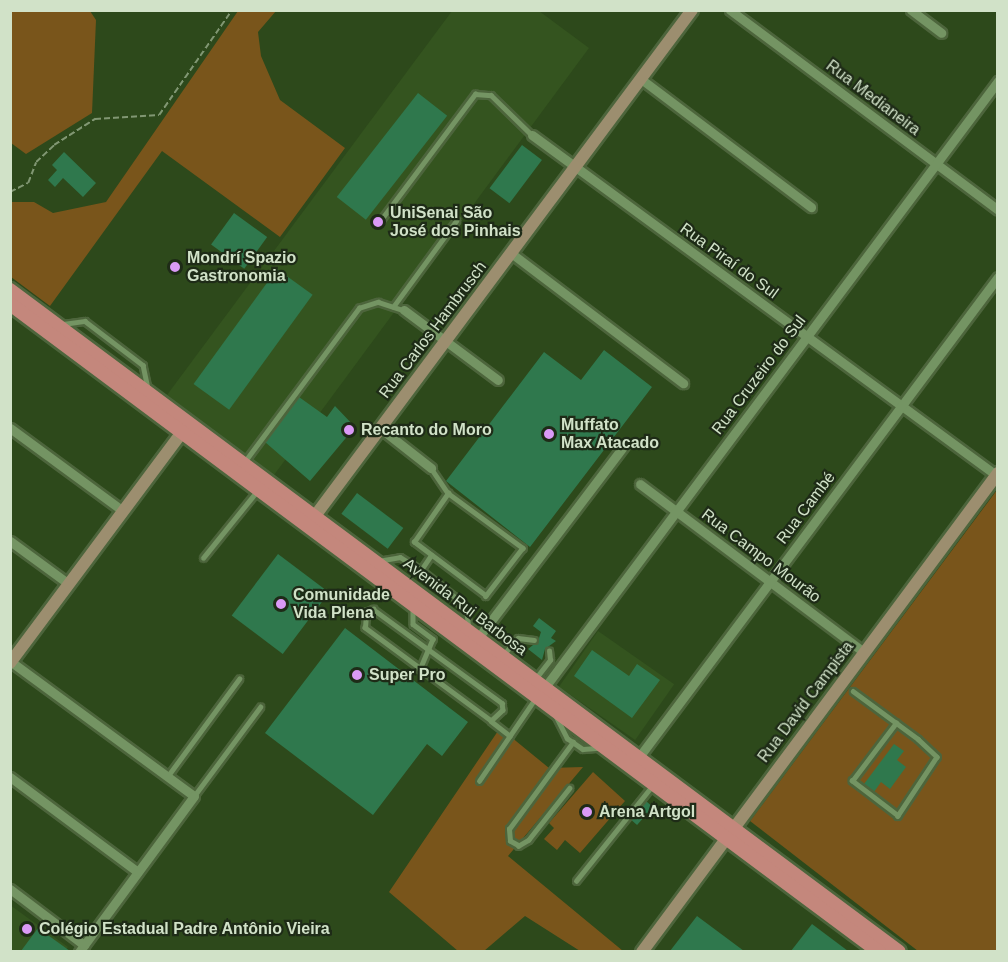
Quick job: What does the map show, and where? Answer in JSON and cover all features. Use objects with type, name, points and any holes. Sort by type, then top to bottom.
[{"type":"main road","name":"Avenida Rui Barbosa","points":[[10,290],[243,463],[414,605],[639,758],[879,951]]},
{"type":"main road","name":"Avenida Rui Barbosa","points":[[10,304],[258,489],[375,562],[502,656],[539,688],[555,710],[653,784],[730,833],[899,951]]},
{"type":"street","name":"Rua Carlos Hambrusch","points":[[311,521],[692,10]]},
{"type":"street","name":"Rua Medianeira","points":[[730,10],[998,210]]},
{"type":"street","points":[[911,10],[941,33]]},
{"type":"street","points":[[641,79],[811,207]]},
{"type":"street","name":"Rua Cruzeiro do Sul","points":[[539,688],[676,511],[998,81]]},
{"type":"street","name":"Rua Piraí do Sul","points":[[532,135],[997,474]]},
{"type":"street","points":[[511,253],[682,383]]},
{"type":"street","name":"Rua Cambé","points":[[639,758],[998,277]]},
{"type":"street","points":[[404,310],[498,380]]},
{"type":"street","points":[[10,428],[123,511]]},
{"type":"street","points":[[380,428],[431,468]]},
{"type":"street","points":[[10,889],[81,948],[194,796],[11,662],[182,432]]},
{"type":"street","points":[[473,635],[624,446]]},
{"type":"street","name":"Rua David Campista","points":[[642,951],[997,474]]},
{"type":"street","name":"Rua Campo Mourão","points":[[639,484],[864,652]]},
{"type":"street","points":[[10,541],[69,584]]},
{"type":"street","points":[[10,777],[138,872]]},
{"type":"lane","points":[[380,221],[475,94],[491,95],[532,135]]},
{"type":"lane","points":[[393,307],[456,221]]},
{"type":"lane","points":[[243,463],[359,308],[378,302],[404,310]]},
{"type":"lane","points":[[431,468],[448,493],[523,548],[486,596],[414,542],[448,493]]},
{"type":"lane","points":[[203,558],[258,489]]},
{"type":"lane","points":[[421,570],[431,555]]},
{"type":"lane","points":[[375,562],[400,557],[421,570],[455,597],[467,613],[473,635]]},
{"type":"lane","points":[[414,605],[412,621],[433,639],[431,650],[420,669]]},
{"type":"lane","points":[[491,721],[503,710],[502,703],[373,609],[366,612],[365,628],[420,669],[510,735]]},
{"type":"lane","points":[[502,656],[518,638],[534,640]]},
{"type":"lane","points":[[479,780],[539,688],[550,660],[549,651]]},
{"type":"lane","points":[[167,777],[239,679]]},
{"type":"lane","points":[[853,691],[896,723],[936,753],[938,762],[898,816],[852,781],[896,723]]},
{"type":"lane","points":[[194,796],[260,708]]},
{"type":"lane","points":[[555,710],[561,732],[573,742],[583,749],[606,748]]},
{"type":"lane","points":[[570,788],[529,840],[519,846],[510,841],[509,829],[573,742]]},
{"type":"lane","points":[[576,881],[653,784]]},
{"type":"path","points":[[10,192],[28,183],[36,162],[54,146],[95,119],[159,115],[232,10]]},
{"type":"shaded area","points":[[11,10],[90,11],[96,20],[92,113],[26,154],[11,143]]},
{"type":"shaded area","points":[[238,11],[276,11],[258,32],[261,56],[280,100],[345,148],[280,237],[162,151],[50,306],[11,277],[11,202],[34,202],[53,213],[106,202]]},
{"type":"shaded area","name":"UniSenai São José dos Pinhais","points":[[452,11],[539,11],[589,48],[274,475],[167,395]]},
{"type":"shaded area","points":[[997,490],[997,951],[918,951],[750,821]]},
{"type":"shaded area","points":[[598,631],[674,684],[635,740],[559,687]]},
{"type":"shaded area","points":[[500,728],[549,768],[583,767],[508,856],[623,951],[580,951],[525,916],[484,951],[458,951],[389,892]]},
{"type":"shaded area","name":"Arena Artgol","points":[[593,772],[625,801],[580,853],[565,840],[557,850],[544,839],[554,828],[549,823]]},
{"type":"shaded area","name":"Colégio Estadual Padre Antônio Vieira","points":[[10,905],[68,947],[65,951],[11,951]]},
{"type":"building","points":[[418,93],[447,116],[366,220],[337,197]]},
{"type":"building","points":[[522,145],[542,160],[509,203],[490,188]]},
{"type":"building","points":[[64,152],[96,183],[83,197],[63,178],[55,187],[48,180],[57,170],[52,165]]},
{"type":"building","points":[[234,213],[267,237],[244,269],[211,245]]},
{"type":"building","points":[[277,269],[313,295],[229,410],[194,384]]},
{"type":"building","name":"Muffato Max Atacado","points":[[604,350],[652,387],[530,547],[446,481],[544,352],[581,380]]},
{"type":"building","points":[[299,397],[327,417],[335,406],[355,427],[310,481],[265,442]]},
{"type":"building","points":[[357,493],[403,528],[388,549],[341,514]]},
{"type":"building","name":"Comunidade Vida Plena","points":[[278,554],[329,593],[283,654],[232,615]]},
{"type":"building","points":[[539,618],[556,631],[551,638],[556,641],[545,649],[542,660],[528,649],[538,641],[541,632],[533,626]]},
{"type":"building","name":"Super Pro","points":[[345,628],[468,722],[442,756],[427,744],[373,815],[265,733]]},
{"type":"building","points":[[592,650],[629,676],[637,664],[660,680],[632,718],[574,676]]},
{"type":"building","points":[[894,744],[904,751],[897,760],[906,767],[890,789],[881,782],[874,792],[864,784]]},
{"type":"building","points":[[646,801],[653,807],[637,825],[630,819]]},
{"type":"building","points":[[697,916],[744,951],[670,951]]},
{"type":"building","points":[[812,924],[848,951],[791,951]]},
{"type":"building","points":[[38,928],[70,951],[21,951]]},
{"type":"place","name":"UniSenai São José dos Pinhais","points":[[378,222]]},
{"type":"place","name":"Mondrí Spazio Gastronomia","points":[[175,267]]},
{"type":"place","name":"Recanto do Moro","points":[[349,430]]},
{"type":"place","name":"Muffato Max Atacado","points":[[549,434]]},
{"type":"place","name":"Comunidade Vida Plena","points":[[281,604]]},
{"type":"place","name":"Super Pro","points":[[357,675]]},
{"type":"place","name":"Arena Artgol","points":[[587,812]]},
{"type":"place","name":"Colégio Estadual Padre Antônio Vieira","points":[[27,929]]}]
